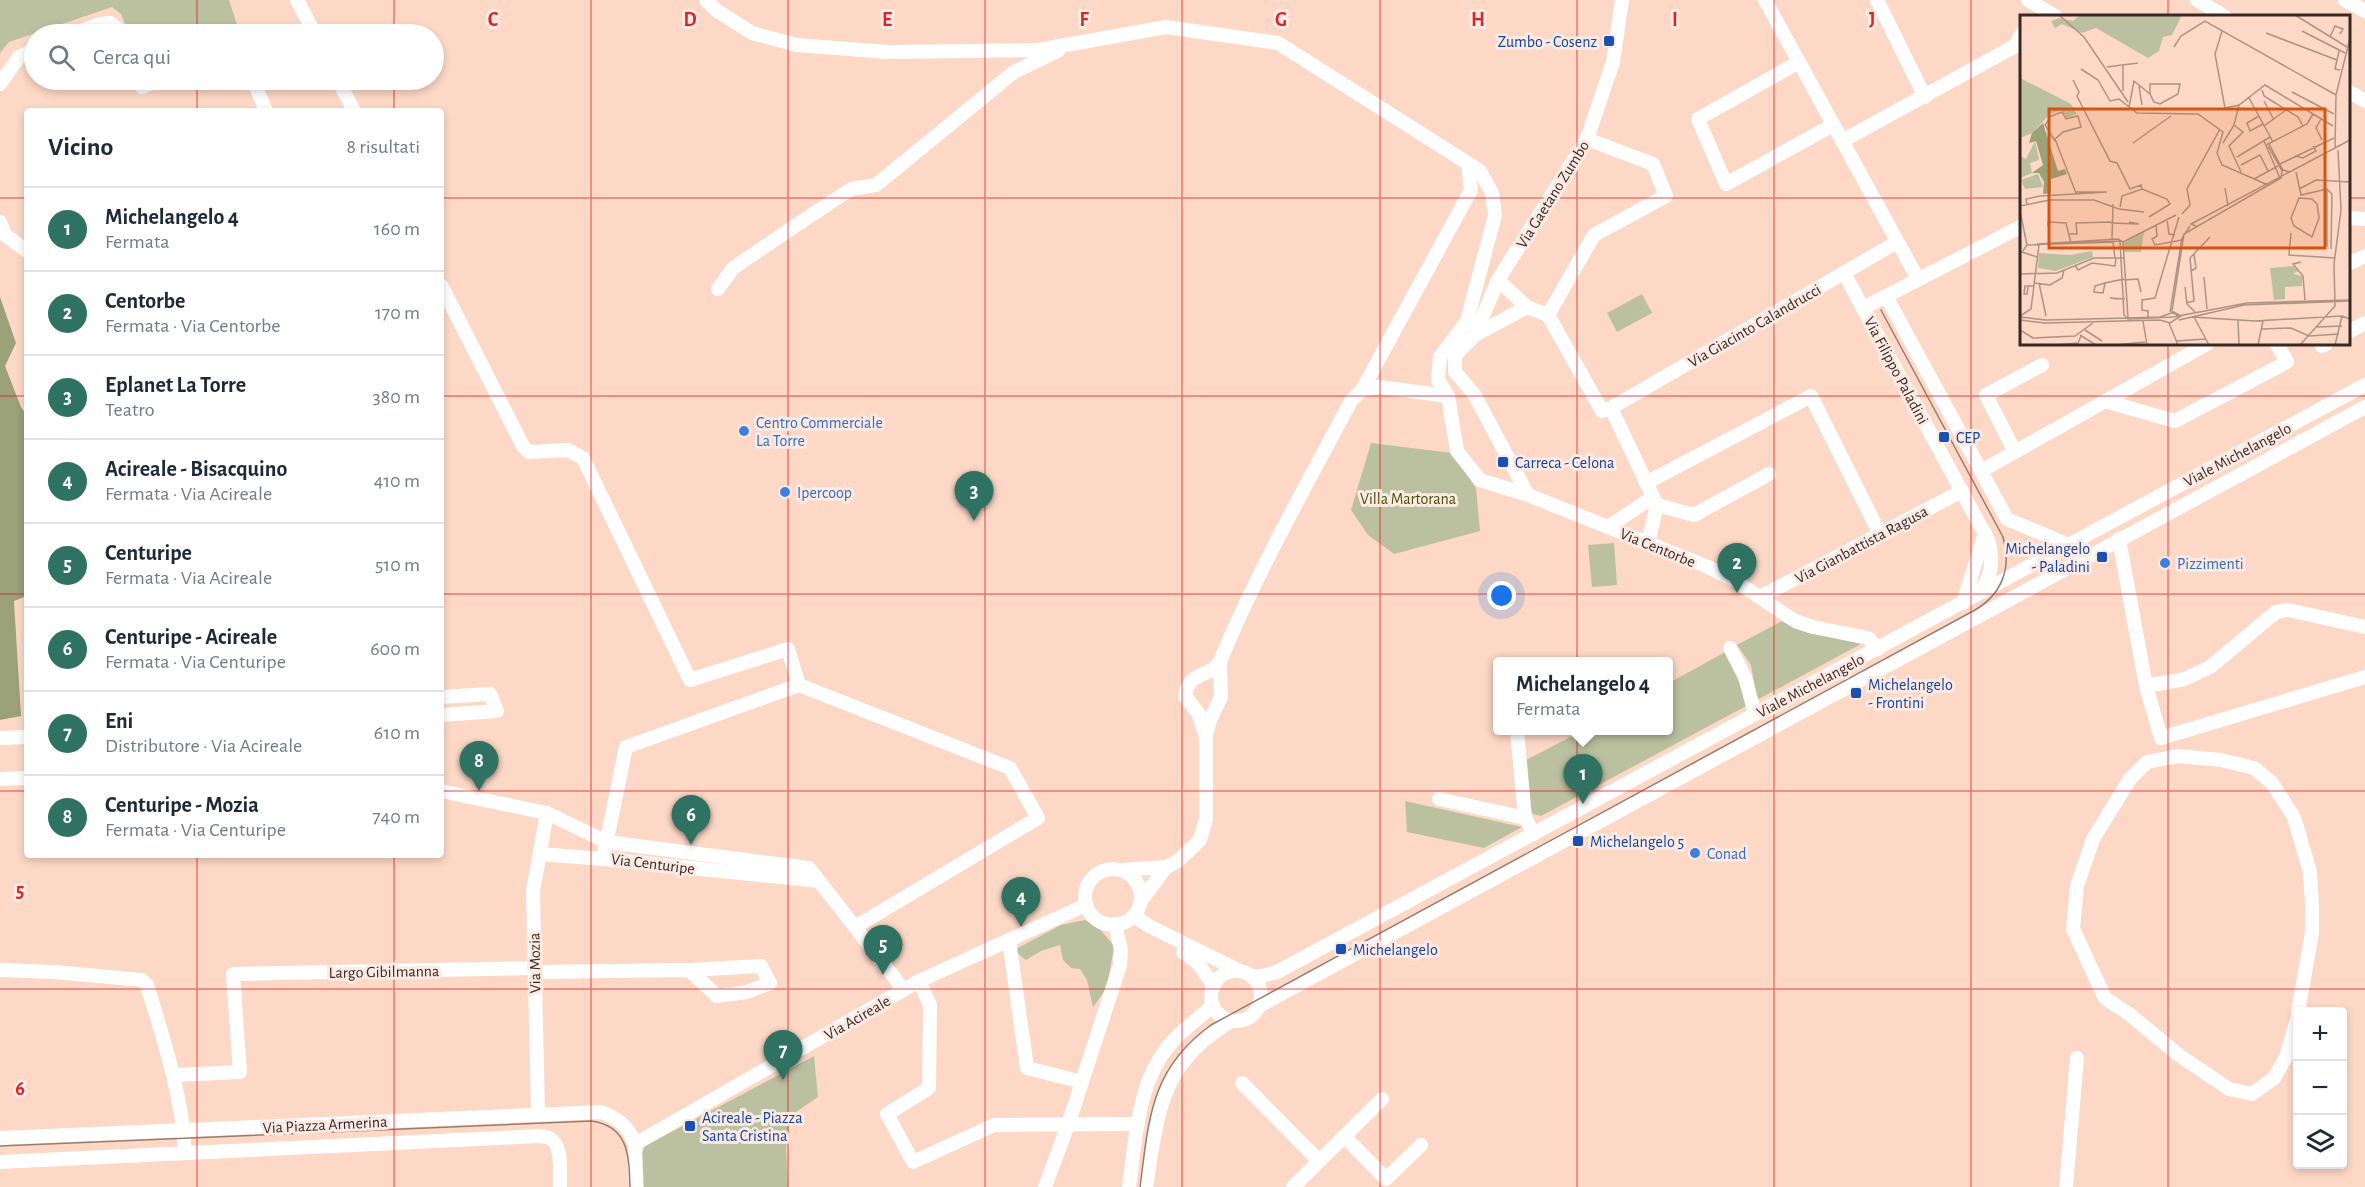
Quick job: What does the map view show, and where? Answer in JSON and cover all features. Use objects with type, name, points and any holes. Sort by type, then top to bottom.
[{"type":"street","points":[[297,0],[310,24]]},
{"type":"street","points":[[705,0],[716,10],[752,33],[797,45],[888,52],[1038,50],[1076,43]]},
{"type":"street","name":"Via Gaetano Zumbo","points":[[1475,335],[1498,280],[1587,139],[1612,62],[1622,0]]},
{"type":"street","points":[[1765,0],[1918,279]]},
{"type":"street","points":[[1877,0],[1925,97]]},
{"type":"street","points":[[2197,0],[2222,15]]},
{"type":"street","points":[[2346,0],[2365,11]]},
{"type":"street","points":[[2031,7],[2052,15]]},
{"type":"street","name":"Via Centorbe","points":[[1076,43],[1166,27],[1278,43],[1480,171],[1492,193],[1495,215],[1467,321],[1440,357],[1438,380],[1448,396],[1457,451],[1480,480],[1528,495],[1708,567],[1803,624],[1868,638],[1878,649]]},
{"type":"street","points":[[1842,141],[2015,45],[2020,36]]},
{"type":"street","points":[[718,289],[733,268],[804,219],[851,189],[876,185],[1014,72],[1076,43]]},
{"type":"street","points":[[0,84],[19,57],[24,55]]},
{"type":"street","points":[[1799,62],[1698,120],[1726,184],[1833,125]]},
{"type":"street","points":[[257,90],[265,108]]},
{"type":"street","points":[[343,90],[352,108]]},
{"type":"street","points":[[2350,92],[2365,101]]},
{"type":"street","points":[[1548,315],[1594,235],[1666,196],[1653,164],[1587,139]]},
{"type":"street","points":[[1146,1187],[1157,1119],[1170,1081],[1177,1069],[1194,1049],[1232,1021],[1248,1018],[1259,1006],[1261,992],[1259,985],[1246,974],[1167,935],[1125,920],[1097,920],[1086,905],[1086,888],[1090,880],[1104,870],[1166,867],[1178,861],[1200,840],[1206,819],[1206,737],[1210,720],[1221,697],[1220,663],[1246,601],[1350,401],[1362,390],[1471,190],[1468,164]]},
{"type":"street","points":[[2350,218],[2365,219]]},
{"type":"street","points":[[0,222],[5,235],[24,249]]},
{"type":"street","points":[[1863,308],[2020,227]]},
{"type":"street","name":"Via Giacinto Calandrucci","points":[[1611,408],[1898,242]]},
{"type":"street","points":[[2350,264],[2365,256]]},
{"type":"street","name":"Via Filippo Paladini","points":[[1844,273],[1985,533],[1991,555],[1990,574],[1982,589],[1969,600]]},
{"type":"street","points":[[1498,280],[1527,307],[1548,315],[1602,411],[1611,408],[1655,501],[1648,543]]},
{"type":"street","points":[[444,291],[523,446],[529,452],[568,450],[583,458],[690,680],[788,649],[799,685]]},
{"type":"street","name":"Via Filippo Paladini","points":[[1886,296],[2007,519],[2069,545]]},
{"type":"street","points":[[1527,307],[1475,335],[1455,356],[1455,372],[1474,394],[1528,495]]},
{"type":"street","points":[[2350,331],[2365,323]]},
{"type":"street","points":[[1981,471],[2205,345]]},
{"type":"street","points":[[2104,401],[2175,421],[2287,363],[2278,345]]},
{"type":"street","points":[[2015,452],[1986,395],[2042,366]]},
{"type":"street","name":"Viale Michelangelo","points":[[1246,974],[1262,976],[1277,972],[2365,385]]},
{"type":"street","points":[[1362,390],[1379,387],[1448,396]]},
{"type":"street","points":[[1646,483],[1811,396],[1880,534]]},
{"type":"street","name":"Viale Michelangelo","points":[[1259,1006],[2365,407]]},
{"type":"street","points":[[1608,527],[1655,501],[1694,515],[1769,474]]},
{"type":"street","name":"Via Gianbattista Ragusa","points":[[1760,597],[1962,490]]},
{"type":"street","points":[[2164,494],[2171,511]]},
{"type":"street","points":[[2119,539],[2146,686],[2161,738],[2158,746],[2162,759]]},
{"type":"street","points":[[2146,686],[2185,679],[2210,667],[2276,612],[2288,610],[2365,627]]},
{"type":"street","points":[[1730,648],[1745,677],[1755,714]]},
{"type":"street","points":[[1206,737],[1198,713],[1185,696],[1186,687],[1191,680],[1220,663]]},
{"type":"street","points":[[1198,676],[1208,676],[1221,688]]},
{"type":"street","points":[[2161,738],[2365,677]]},
{"type":"street","points":[[855,927],[1038,818],[1010,768],[799,685],[626,747],[607,842],[809,868],[904,990]]},
{"type":"street","points":[[444,697],[490,694],[496,711],[444,715]]},
{"type":"street","points":[[1189,704],[1197,709],[1207,710],[1217,705]]},
{"type":"street","points":[[1517,735],[1525,818],[1534,834]]},
{"type":"street","points":[[0,738],[24,737]]},
{"type":"street","points":[[2293,1033],[2286,1057],[2274,1078],[2252,1094],[2229,1089],[2180,1056],[2129,1014],[2105,998],[2073,929],[2077,886],[2093,839],[2130,779],[2147,762],[2178,756],[2221,760],[2254,768],[2272,783],[2294,817],[2310,872],[2312,903],[2312,933],[2299,1007]]},
{"type":"street","points":[[0,779],[24,778]]},
{"type":"street","name":"Via Centuripe","points":[[444,792],[547,813],[607,842],[603,859],[819,881]]},
{"type":"street","points":[[1439,799],[1525,818]]},
{"type":"street","name":"Via Mozia","points":[[538,1114],[533,891],[547,813]]},
{"type":"street","points":[[540,855],[603,859]]},
{"type":"street","points":[[1045,1187],[1068,1125],[1120,965],[1125,920],[1166,867]]},
{"type":"street","points":[[1120,870],[1134,878],[1141,893],[1141,902]]},
{"type":"street","name":"Via Acireale","points":[[635,1143],[920,981],[1086,905]]},
{"type":"street","points":[[1125,920],[1191,956],[1214,986]]},
{"type":"street","points":[[1009,940],[1027,1068],[1082,1082]]},
{"type":"street","name":"Largo Gibilmanna","points":[[175,1075],[240,1072],[233,974],[689,970],[761,966],[770,983],[747,992],[717,996],[689,970]]},
{"type":"street","points":[[0,970],[55,972],[142,980],[147,985],[175,1075],[185,1153]]},
{"type":"street","points":[[1232,1021],[1220,1014],[1213,1005],[1214,986],[1224,974],[1246,974]]},
{"type":"street","points":[[920,981],[930,1005],[929,1088],[887,1114],[913,1162],[994,1125],[1138,1124]]},
{"type":"street","points":[[1129,1187],[1144,1093],[1160,1058],[1179,1034],[1213,1005]]},
{"type":"street","points":[[2066,1187],[2077,1058]]},
{"type":"street","points":[[1242,1083],[1319,1161]]},
{"type":"street","points":[[1293,1187],[1382,1099]]},
{"type":"street","name":"Via Piazza Armerina","points":[[0,1138],[601,1112],[619,1120],[627,1128],[635,1143]]},
{"type":"street","name":"Via Piazza Armerina","points":[[0,1162],[539,1136],[549,1138],[556,1144],[560,1187]]},
{"type":"street","points":[[1344,1136],[1386,1179],[1421,1145]]},
{"type":"street","points":[[635,1143],[636,1187]]},
{"type":"green space","points":[[0,0],[229,0],[237,24],[125,24],[121,14],[112,7],[62,24],[24,24],[24,37],[9,42],[0,53]]},
{"type":"green space","points":[[1642,294],[1652,313],[1617,332],[1607,313]]},
{"type":"green space","points":[[0,297],[16,343],[5,366],[24,412],[24,597],[14,601],[21,716],[0,720]]},
{"type":"green space","name":"Villa Martorana","points":[[1371,443],[1452,453],[1476,488],[1480,531],[1394,554],[1368,535],[1351,510]]},
{"type":"green space","points":[[1614,543],[1617,585],[1592,587],[1588,545]]},
{"type":"green space","points":[[1782,621],[1801,630],[1861,644],[1757,700],[1751,665],[1737,645]]},
{"type":"green space","points":[[1727,651],[1748,705],[1541,816],[1533,814],[1530,809],[1526,760],[1574,735],[1673,735],[1673,681]]},
{"type":"green space","points":[[1405,801],[1522,827],[1484,848],[1407,832]]},
{"type":"green space","points":[[1085,920],[1098,927],[1114,946],[1107,988],[1093,1007],[1087,980],[1080,969],[1071,968],[1063,960],[1060,945],[1041,951],[1026,960],[1014,950],[1061,925]]},
{"type":"green space","points":[[814,1056],[818,1097],[790,1116],[786,1149],[788,1187],[644,1187],[642,1153],[645,1146]]},
{"type":"tram line","points":[[1140,1187],[1150,1117],[1164,1078],[1175,1059],[1211,1025],[1975,610],[1992,596],[2003,579],[2005,570],[2003,537],[1881,310]]},
{"type":"tram line","points":[[0,1146],[591,1121],[604,1124],[620,1136],[629,1164],[630,1187]]},
{"type":"place","name":"Zumbo - Cosenz","points":[[1609,41]]},
{"type":"place","name":"Centro Commerciale La Torre","points":[[744,431]]},
{"type":"place","name":"CEP","points":[[1944,437]]},
{"type":"place","name":"Carreca - Celona","points":[[1503,462]]},
{"type":"place","name":"Ipercoop","points":[[785,492]]},
{"type":"place","name":"Eplanet La Torre","points":[[974,521]]},
{"type":"place","name":"Michelangelo - Paladini","points":[[2102,557]]},
{"type":"place","name":"Pizzimenti","points":[[2165,563]]},
{"type":"place","name":"Centorbe","points":[[1737,593]]},
{"type":"place","name":"Michelangelo - Frontini","points":[[1856,693]]},
{"type":"place","name":"Centuripe - Mozia","points":[[479,791]]},
{"type":"place","name":"Michelangelo 4","points":[[1583,804]]},
{"type":"place","name":"Michelangelo 5","points":[[1578,841]]},
{"type":"place","name":"Centuripe - Acireale","points":[[691,845]]},
{"type":"place","name":"Conad","points":[[1695,853]]},
{"type":"place","name":"Acireale - Bisacquino","points":[[1021,927]]},
{"type":"place","name":"Michelangelo","points":[[1341,949]]},
{"type":"place","name":"Centuripe","points":[[883,975]]},
{"type":"place","name":"Eni","points":[[783,1080]]},
{"type":"place","name":"Acireale - Piazza Santa Cristina","points":[[690,1126]]}]
